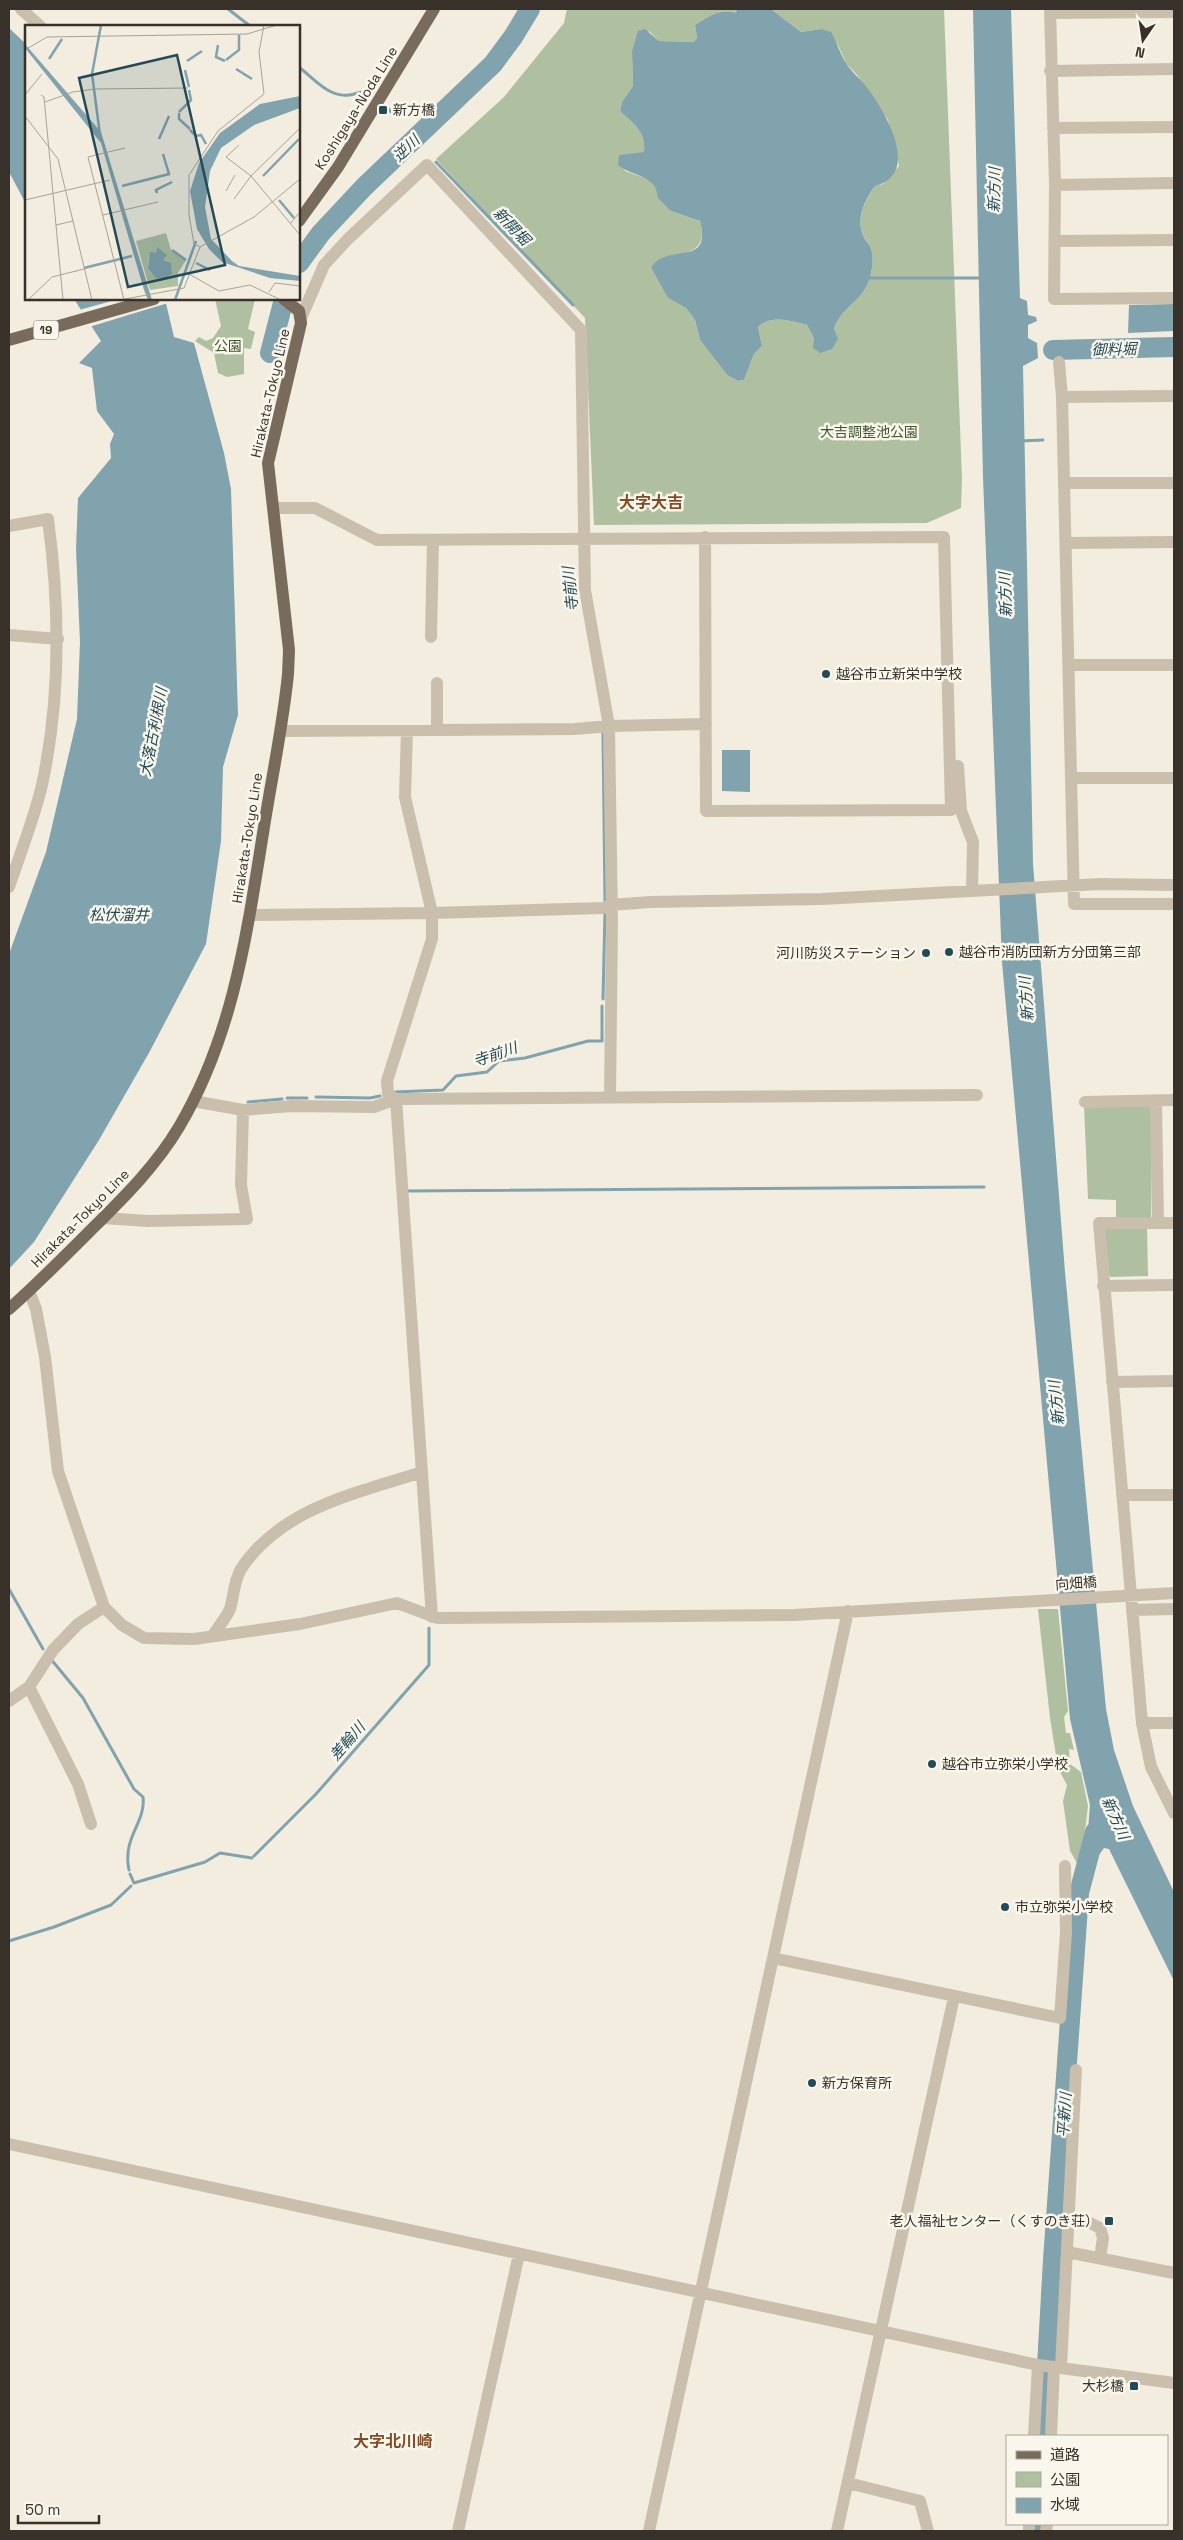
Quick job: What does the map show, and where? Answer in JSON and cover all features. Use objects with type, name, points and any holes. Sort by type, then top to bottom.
[{"type":"main road","name":"Koshigaya-Noda Line","points":[[300,220],[338,167],[434,9]]},
{"type":"main road","name":"19","points":[[9,340],[150,300]]},
{"type":"main road","name":"Hirakata-Tokyo Line","points":[[9,1310],[128,1194],[154,1162],[178,1129],[193,1101],[225,1024],[250,915],[281,731],[289,650],[269,456],[296,354],[301,318],[299,311],[287,301]]},
{"type":"street","points":[[21,9],[39,25]]},
{"type":"street","points":[[1174,12],[1050,11],[1050,71],[1055,185],[1054,300],[1174,298]]},
{"type":"street","points":[[1050,71],[1174,69]]},
{"type":"street","points":[[1053,128],[1174,126]]},
{"type":"street","points":[[301,318],[324,265],[427,165],[581,330],[585,590],[609,726],[611,905],[610,1097]]},
{"type":"street","points":[[1055,185],[1174,184]]},
{"type":"street","points":[[1055,241],[1174,240]]},
{"type":"street","points":[[1059,362],[1065,483],[1074,904],[1174,904]]},
{"type":"street","points":[[1062,397],[1174,396]]},
{"type":"street","points":[[1065,483],[1174,483]]},
{"type":"street","points":[[273,508],[315,508],[377,540],[705,537],[944,538],[952,810],[706,811],[705,537]]},
{"type":"street","points":[[9,526],[48,519],[56,579],[58,639],[52,725],[42,787],[9,887]]},
{"type":"street","points":[[431,637],[433,540]]},
{"type":"street","points":[[1066,543],[1174,542]]},
{"type":"street","points":[[9,635],[58,639]]},
{"type":"street","points":[[1070,665],[1174,665]]},
{"type":"street","points":[[437,683],[437,730]]},
{"type":"street","points":[[281,731],[575,729],[609,726],[706,724]]},
{"type":"street","points":[[29,1291],[36,1309],[45,1357],[55,1431],[58,1471],[104,1607],[122,1625],[144,1638],[194,1638],[300,1624],[396,1603],[432,1617],[396,1100],[388,1094],[387,1081],[432,939],[432,913],[405,797],[407,731]]},
{"type":"street","points":[[950,747],[959,771],[961,811],[973,842],[976,891]]},
{"type":"street","points":[[1072,778],[1174,778]]},
{"type":"street","points":[[250,915],[432,913],[604,908],[611,905],[822,899],[1100,884],[1174,885]]},
{"type":"street","points":[[193,1101],[243,1110],[292,1106],[374,1107],[396,1100],[977,1095]]},
{"type":"street","points":[[1085,1102],[1174,1100]]},
{"type":"street","points":[[1156,1101],[1158,1223]]},
{"type":"street","points":[[103,1218],[148,1221],[247,1219],[241,1185],[243,1110]]},
{"type":"street","points":[[1174,1223],[1099,1223],[1142,1723],[1151,1767],[1174,1813]]},
{"type":"street","points":[[1103,1286],[1174,1285]]},
{"type":"street","points":[[1112,1382],[1174,1382]]},
{"type":"street","points":[[213,1635],[230,1608],[240,1571],[252,1554],[277,1532],[316,1507],[422,1472]]},
{"type":"street","points":[[1122,1495],[1174,1495]]},
{"type":"street","name":"向畑橋","points":[[432,1617],[794,1614],[1174,1593]]},
{"type":"street","points":[[9,1701],[29,1687],[52,1650],[78,1624],[104,1607]]},
{"type":"street","points":[[1132,1610],[1174,1609]]},
{"type":"street","points":[[649,2531],[848,1611]]},
{"type":"street","points":[[29,1687],[78,1784],[91,1824]]},
{"type":"street","points":[[1142,1723],[1174,1723]]},
{"type":"street","points":[[773,1958],[1060,2018],[1066,1933],[1065,1866]]},
{"type":"street","points":[[838,2531],[954,1997]]},
{"type":"street","points":[[1051,2435],[1067,2252],[1076,2070]]},
{"type":"street","points":[[9,2144],[1038,2366],[1174,2383]]},
{"type":"street","points":[[1068,2219],[1086,2221],[1100,2228],[1103,2238],[1100,2258]]},
{"type":"street","points":[[1067,2252],[1174,2273]]},
{"type":"street","points":[[458,2531],[519,2254]]},
{"type":"street","points":[[1034,2435],[1038,2366]]},
{"type":"street","points":[[848,2482],[920,2501],[928,2531]]},
{"type":"green space","name":"大吉調整池公園","points":[[567,9],[738,9],[735,13],[719,12],[695,25],[697,38],[694,42],[659,41],[649,31],[632,52],[633,86],[622,102],[620,111],[634,124],[641,134],[644,153],[619,155],[625,171],[650,180],[671,211],[700,221],[702,232],[698,246],[686,253],[660,259],[668,298],[686,308],[695,320],[700,340],[727,375],[738,381],[744,380],[754,354],[762,346],[758,327],[763,323],[782,320],[807,325],[814,338],[834,329],[837,321],[863,292],[870,277],[873,261],[870,246],[862,233],[862,214],[875,186],[883,184],[899,166],[888,120],[857,75],[846,63],[837,43],[821,29],[801,32],[771,9],[944,9],[962,479],[961,508],[927,523],[594,525],[585,318],[436,159],[504,97],[564,23]]},
{"type":"green space","name":"公園","points":[[215,300],[255,300],[248,329],[255,332],[251,349],[244,348],[244,374],[227,377],[218,373],[214,353],[195,341],[199,337],[206,341],[213,338],[221,326]]},
{"type":"green space","points":[[1148,1105],[1152,1110],[1151,1217],[1116,1217],[1116,1200],[1088,1199],[1084,1106]]},
{"type":"green space","points":[[1107,1227],[1147,1227],[1148,1276],[1111,1277],[1107,1274],[1104,1231]]},
{"type":"green space","points":[[1038,1609],[1058,1609],[1068,1711],[1064,1717],[1066,1733],[1070,1733],[1074,1750],[1069,1749],[1070,1764],[1081,1772],[1088,1806],[1081,1864],[1077,1863],[1070,1851],[1063,1801],[1067,1785],[1058,1768],[1050,1718]]},
{"type":"water","points":[[738,9],[771,9],[801,32],[821,29],[831,32],[846,63],[868,89],[885,116],[892,130],[898,158],[896,170],[888,180],[875,186],[863,208],[861,227],[872,254],[871,273],[863,292],[837,321],[834,329],[838,339],[832,349],[820,353],[813,348],[814,338],[807,325],[782,320],[763,323],[758,327],[762,346],[754,354],[744,380],[738,381],[727,375],[700,340],[695,320],[686,308],[668,298],[651,267],[660,259],[697,248],[701,242],[702,234],[700,221],[671,211],[658,198],[656,190],[649,180],[618,165],[619,155],[644,152],[641,134],[634,124],[620,111],[622,102],[633,86],[632,52],[638,31],[645,29],[659,41],[694,42],[697,38],[695,25],[719,12],[735,13]]},
{"type":"water","name":"新方川","points":[[973,9],[1011,9],[1020,298],[1027,301],[1028,315],[1036,317],[1037,321],[1028,325],[1028,338],[1037,343],[1038,358],[1023,366],[1033,864],[1065,1272],[1106,1709],[1114,1750],[1133,1806],[1174,1892],[1174,1981],[1109,1849],[1104,1848],[1096,1859],[1086,1856],[1090,1805],[1070,1719],[1002,962],[983,477]]},
{"type":"water","points":[[9,28],[25,43],[25,202],[9,172]]},
{"type":"water","name":"松伏溜井","points":[[75,300],[165,300],[174,337],[194,343],[224,453],[231,489],[238,715],[223,767],[221,841],[206,944],[150,1051],[99,1140],[34,1242],[9,1269],[9,954],[46,852],[77,719],[80,642],[76,549],[78,498],[111,458],[110,444],[114,434],[97,411],[92,368],[79,363],[101,341]]},
{"type":"water","points":[[1174,304],[1174,331],[1128,333],[1129,305]]},
{"type":"water","points":[[722,750],[750,750],[750,792],[722,791]]},
{"type":"pier","points":[[115,300],[167,300],[168,303],[89,327],[79,310]]},
{"type":"waterway","name":"新開堀","points":[[228,9],[249,25]]},
{"type":"waterway","name":"逆川","points":[[300,262],[321,233],[364,187],[493,64],[513,37],[530,9]]},
{"type":"waterway","name":"新開堀","points":[[300,68],[322,86],[335,93],[349,95],[371,92]]},
{"type":"waterway","name":"新開堀","points":[[386,106],[391,112]]},
{"type":"waterway","name":"新開堀","points":[[436,162],[573,305]]},
{"type":"waterway","points":[[870,278],[982,278]]},
{"type":"waterway","name":"逆川","points":[[270,353],[284,300]]},
{"type":"waterway","name":"御料堀","points":[[1053,350],[1174,347]]},
{"type":"waterway","points":[[1021,441],[1043,440]]},
{"type":"waterway","name":"寺前川","points":[[603,733],[605,902]]},
{"type":"waterway","name":"寺前川","points":[[603,999],[605,912]]},
{"type":"waterway","name":"寺前川","points":[[395,1092],[443,1090],[456,1076],[487,1072],[499,1061],[525,1058],[588,1041],[602,1041],[602,1006]]},
{"type":"waterway","name":"寺前川","points":[[316,1097],[370,1098],[380,1096]]},
{"type":"waterway","name":"寺前川","points":[[287,1098],[307,1098]]},
{"type":"waterway","name":"寺前川","points":[[248,1102],[282,1099]]},
{"type":"waterway","points":[[405,1191],[984,1187]]},
{"type":"waterway","name":"差輪川","points":[[9,1589],[43,1649]]},
{"type":"waterway","name":"差輪川","points":[[254,1856],[316,1794],[429,1665],[429,1628]]},
{"type":"waterway","name":"差輪川","points":[[50,1658],[83,1698],[134,1789],[143,1797],[141,1815],[129,1848],[129,1870]]},
{"type":"waterway","name":"平新川","points":[[1043,2435],[1053,2260],[1079,1893],[1095,1832]]},
{"type":"waterway","name":"差輪川","points":[[130,1874],[134,1883],[205,1862],[220,1853],[252,1858]]},
{"type":"waterway","points":[[9,1941],[54,1927],[111,1905],[131,1886]]},
{"type":"waterway","name":"平新川","points":[[1037,2531],[1038,2525]]},
{"type":"place","name":"新方橋","points":[[383,110]]},
{"type":"place","name":"越谷市立新栄中学校","points":[[826,674]]},
{"type":"place","name":"越谷市消防団新方分団第三部","points":[[949,952]]},
{"type":"place","name":"河川防災ステーション","points":[[926,953]]},
{"type":"place","name":"越谷市立弥栄小学校","points":[[932,1764]]},
{"type":"place","name":"市立弥栄小学校","points":[[1005,1907]]},
{"type":"place","name":"新方保育所","points":[[812,2083]]},
{"type":"place","name":"老人福祉センター（くすのき荘）","points":[[1109,2221]]},
{"type":"place","name":"大杉橋","points":[[1134,2386]]},
{"type":"district","name":"大字大吉","points":[[651,502]]},
{"type":"district","name":"大字北川崎","points":[[393,2441]]},
{"type":"water label","name":"大落古利根川","points":[[153,732]]}]
